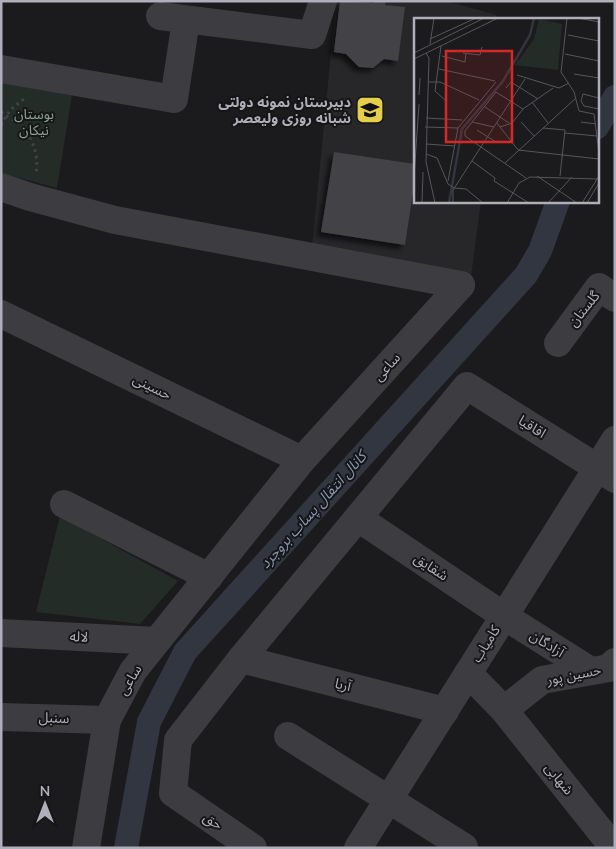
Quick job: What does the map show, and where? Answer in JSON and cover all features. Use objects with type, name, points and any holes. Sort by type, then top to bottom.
[{"type":"street","points":[[1,69],[174,99],[173,18],[312,35],[323,1]]},
{"type":"street","name":"ساعی","points":[[1,187],[30,197],[115,220],[461,285],[302,460],[133,672],[107,720],[86,848]]},
{"type":"street","name":"گلستان","points":[[558,343],[599,287],[615,298]]},
{"type":"street","name":"حسینی","points":[[1,314],[302,460]]},
{"type":"street","name":"اقاقیا","points":[[358,518],[467,386],[606,474]]},
{"type":"street","name":"کامیاب","points":[[358,848],[504,616],[606,474],[615,440]]},
{"type":"street","points":[[64,504],[209,577]]},
{"type":"street","points":[[242,659],[358,518]]},
{"type":"street","name":"شقایق","points":[[358,518],[504,616]]},
{"type":"street","name":"آزادگان","points":[[504,616],[603,667]]},
{"type":"street","name":"لاله","points":[[1,633],[157,641]]},
{"type":"street","name":"آریا","points":[[242,659],[445,711]]},
{"type":"street","name":"حق","points":[[242,659],[178,740],[173,793],[253,848]]},
{"type":"street","name":"حسین پور","points":[[504,710],[542,680],[603,667]]},
{"type":"street","points":[[468,673],[504,710]]},
{"type":"street","name":"شهابی","points":[[504,710],[614,848]]},
{"type":"street","name":"سنبل","points":[[1,717],[107,720]]},
{"type":"street","points":[[288,736],[464,847]]},
{"type":"path","points":[[1,112],[25,130],[38,155],[37,172],[30,197]]},
{"type":"shaded area","name":"دبیرستان نمونه دولتی شبانه روزی ولیعصر","points":[[336,1],[446,1],[497,15],[496,18],[414,18],[414,202],[481,202],[471,277],[312,248]]},
{"type":"green space","name":"بوستان نیکان","points":[[1,82],[72,95],[57,188],[1,173]]},
{"type":"green space","points":[[60,516],[178,581],[140,624],[36,612]]},
{"type":"building","points":[[340,1],[374,3],[374,1],[386,1],[385,5],[405,7],[398,61],[384,59],[373,68],[359,67],[346,54],[334,52]]},
{"type":"building","points":[[334,152],[414,164],[414,186],[405,245],[321,232]]},
{"type":"waterway","name":"کانال انتقال پساب بروجرد","points":[[598,125],[615,97]]},
{"type":"waterway","name":"کانال انتقال پساب بروجرد","points":[[126,848],[149,722],[185,652],[526,275],[540,251],[558,202]]},
{"type":"place","name":"دبیرستان نمونه دولتی شبانه روزی ولیعصر","points":[[370,110]]}]
